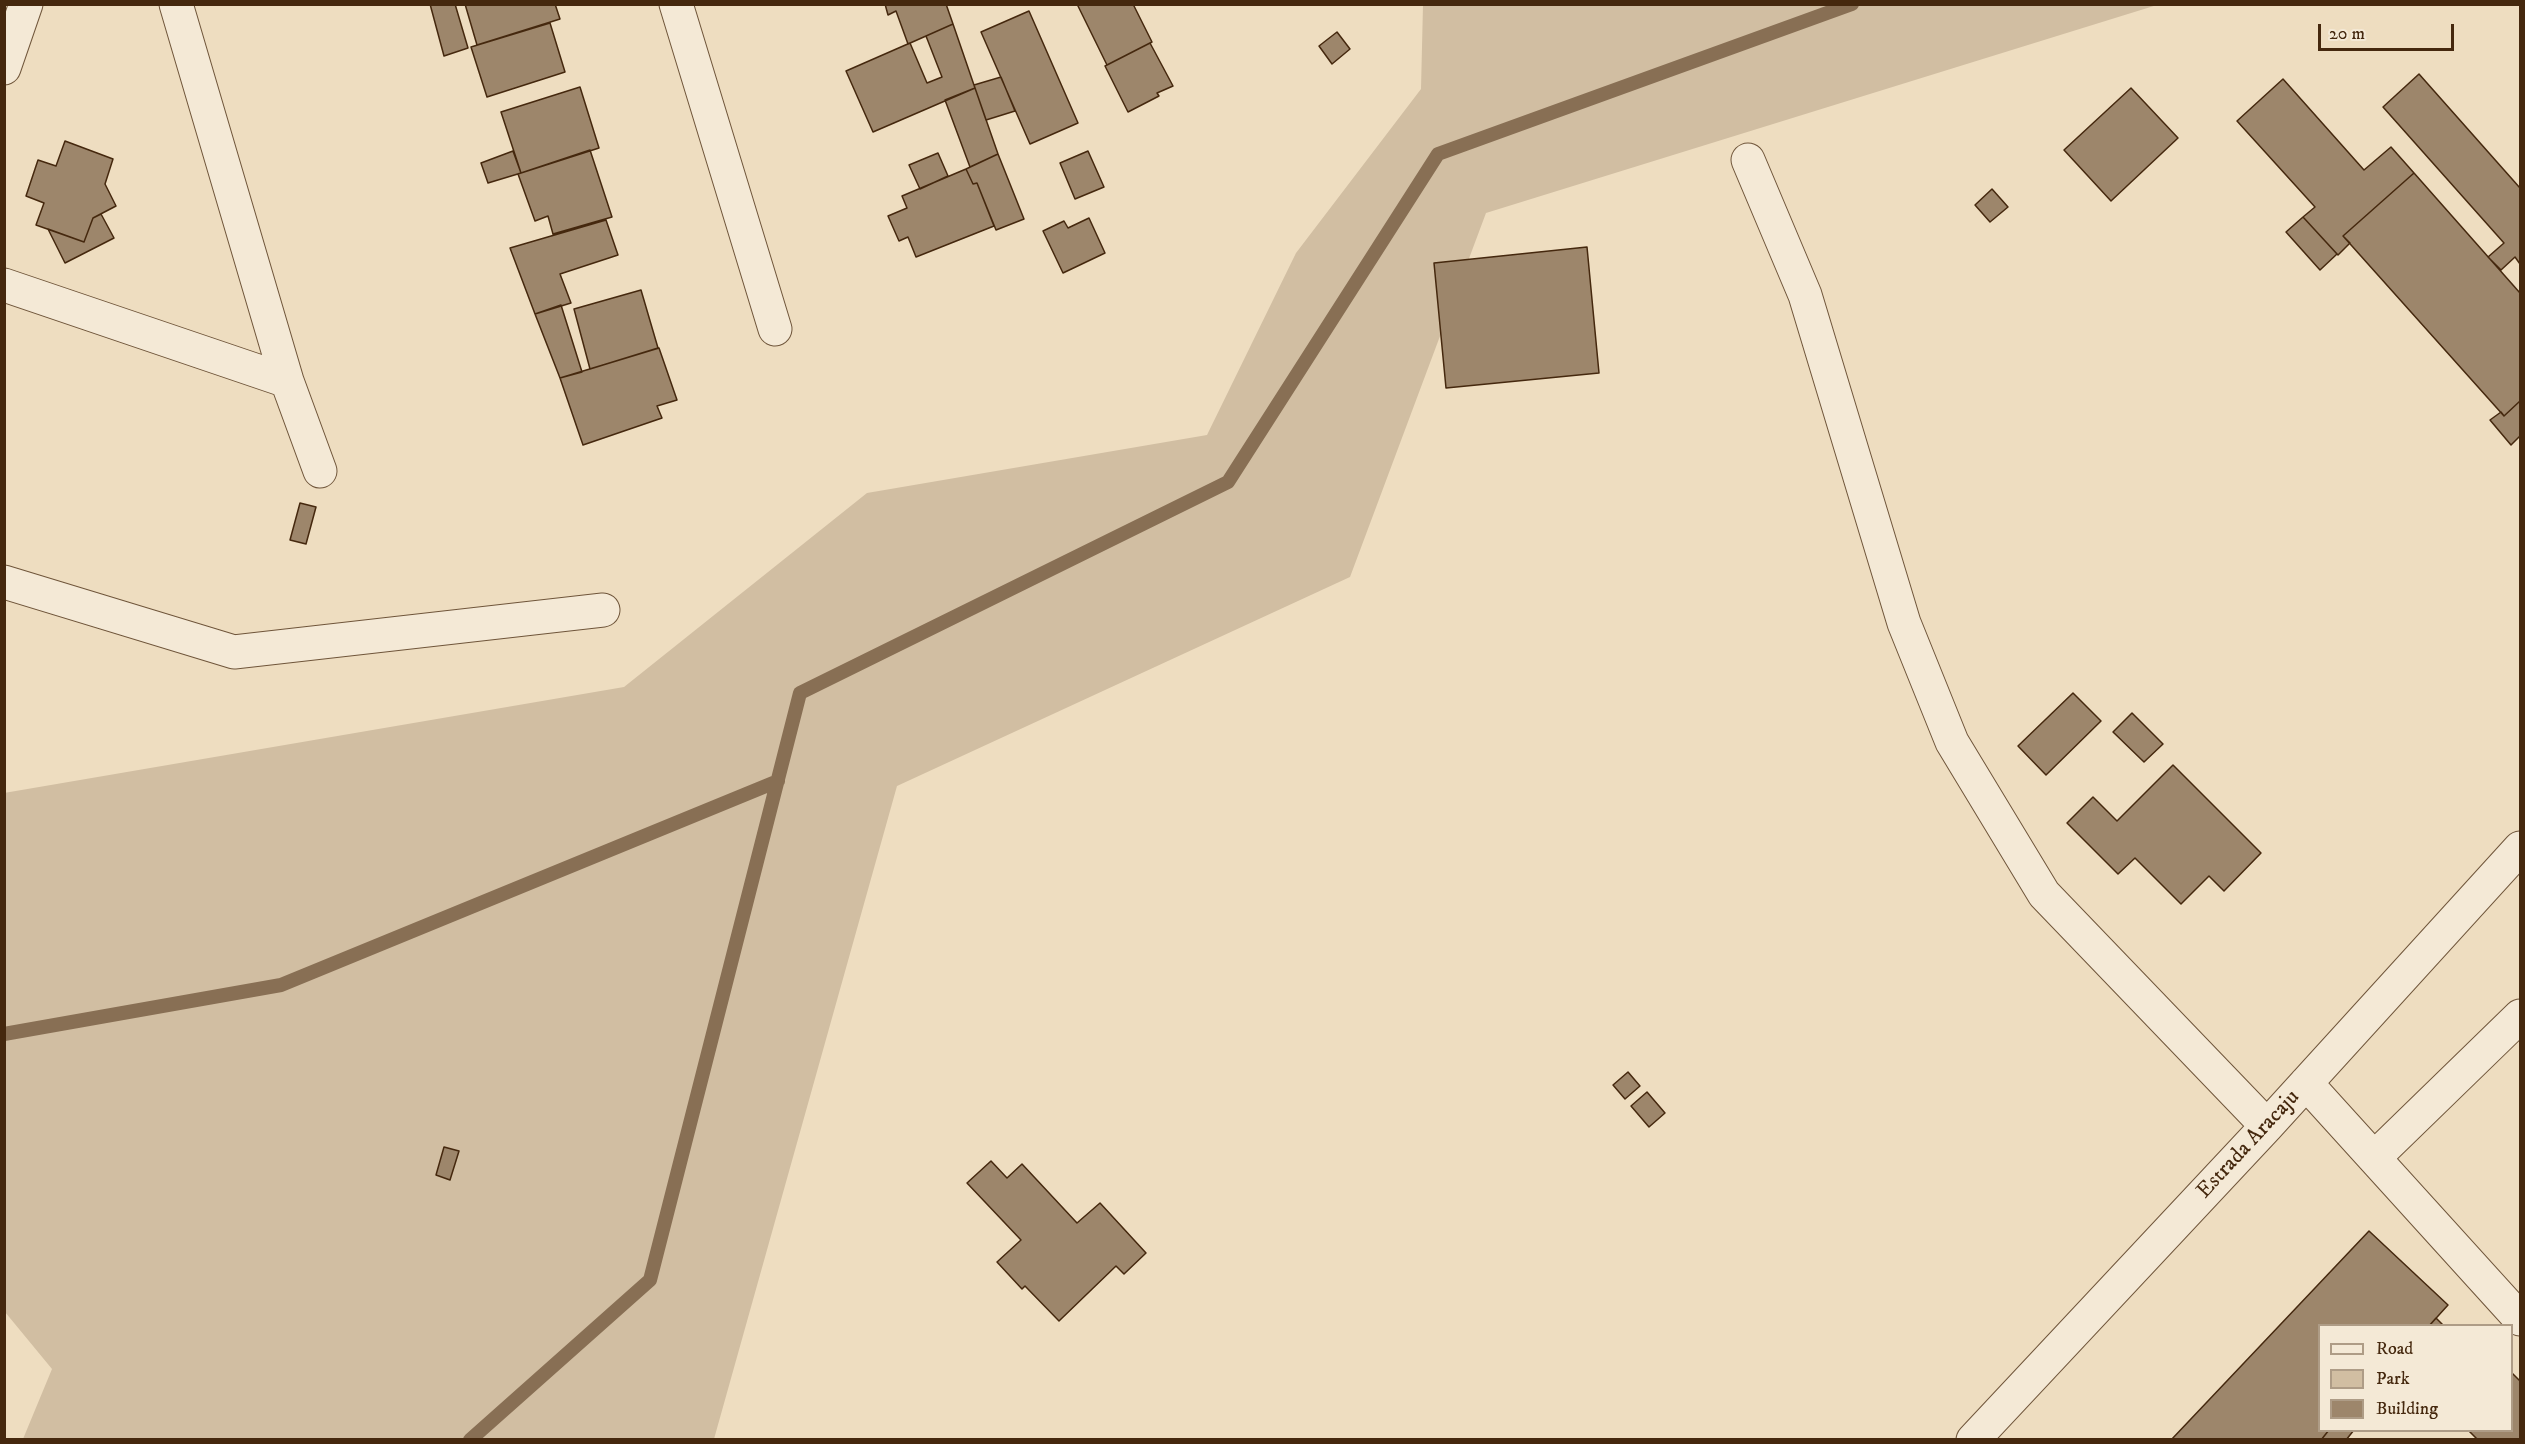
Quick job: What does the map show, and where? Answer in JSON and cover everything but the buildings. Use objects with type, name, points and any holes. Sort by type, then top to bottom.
[{"type":"street","points":[[4,68],[26,4]]},
{"type":"street","points":[[176,4],[286,381],[320,471]]},
{"type":"street","points":[[676,4],[775,329]]},
{"type":"street","points":[[1748,160],[1805,295],[1904,623],[1952,742],[2044,894],[2267,1126]]},
{"type":"street","points":[[4,285],[286,381]]},
{"type":"street","points":[[4,582],[234,652],[603,610]]},
{"type":"street","name":"Estrada Aracaju","points":[[1974,1440],[2267,1126],[2520,848]]},
{"type":"street","points":[[2374,1158],[2520,1016]]},
{"type":"street","points":[[2306,1083],[2520,1319]]},
{"type":"green space","points":[[1423,5],[2157,5],[1486,213],[1350,577],[897,786],[714,1439],[23,1439],[52,1369],[5,1312],[4,793],[624,687],[867,493],[1207,435],[1296,253],[1421,89]]},
{"type":"waterway","points":[[470,1440],[650,1280],[800,693],[1228,482],[1438,154],[1852,4]]},
{"type":"waterway","points":[[4,1034],[281,985],[778,781]]}]
